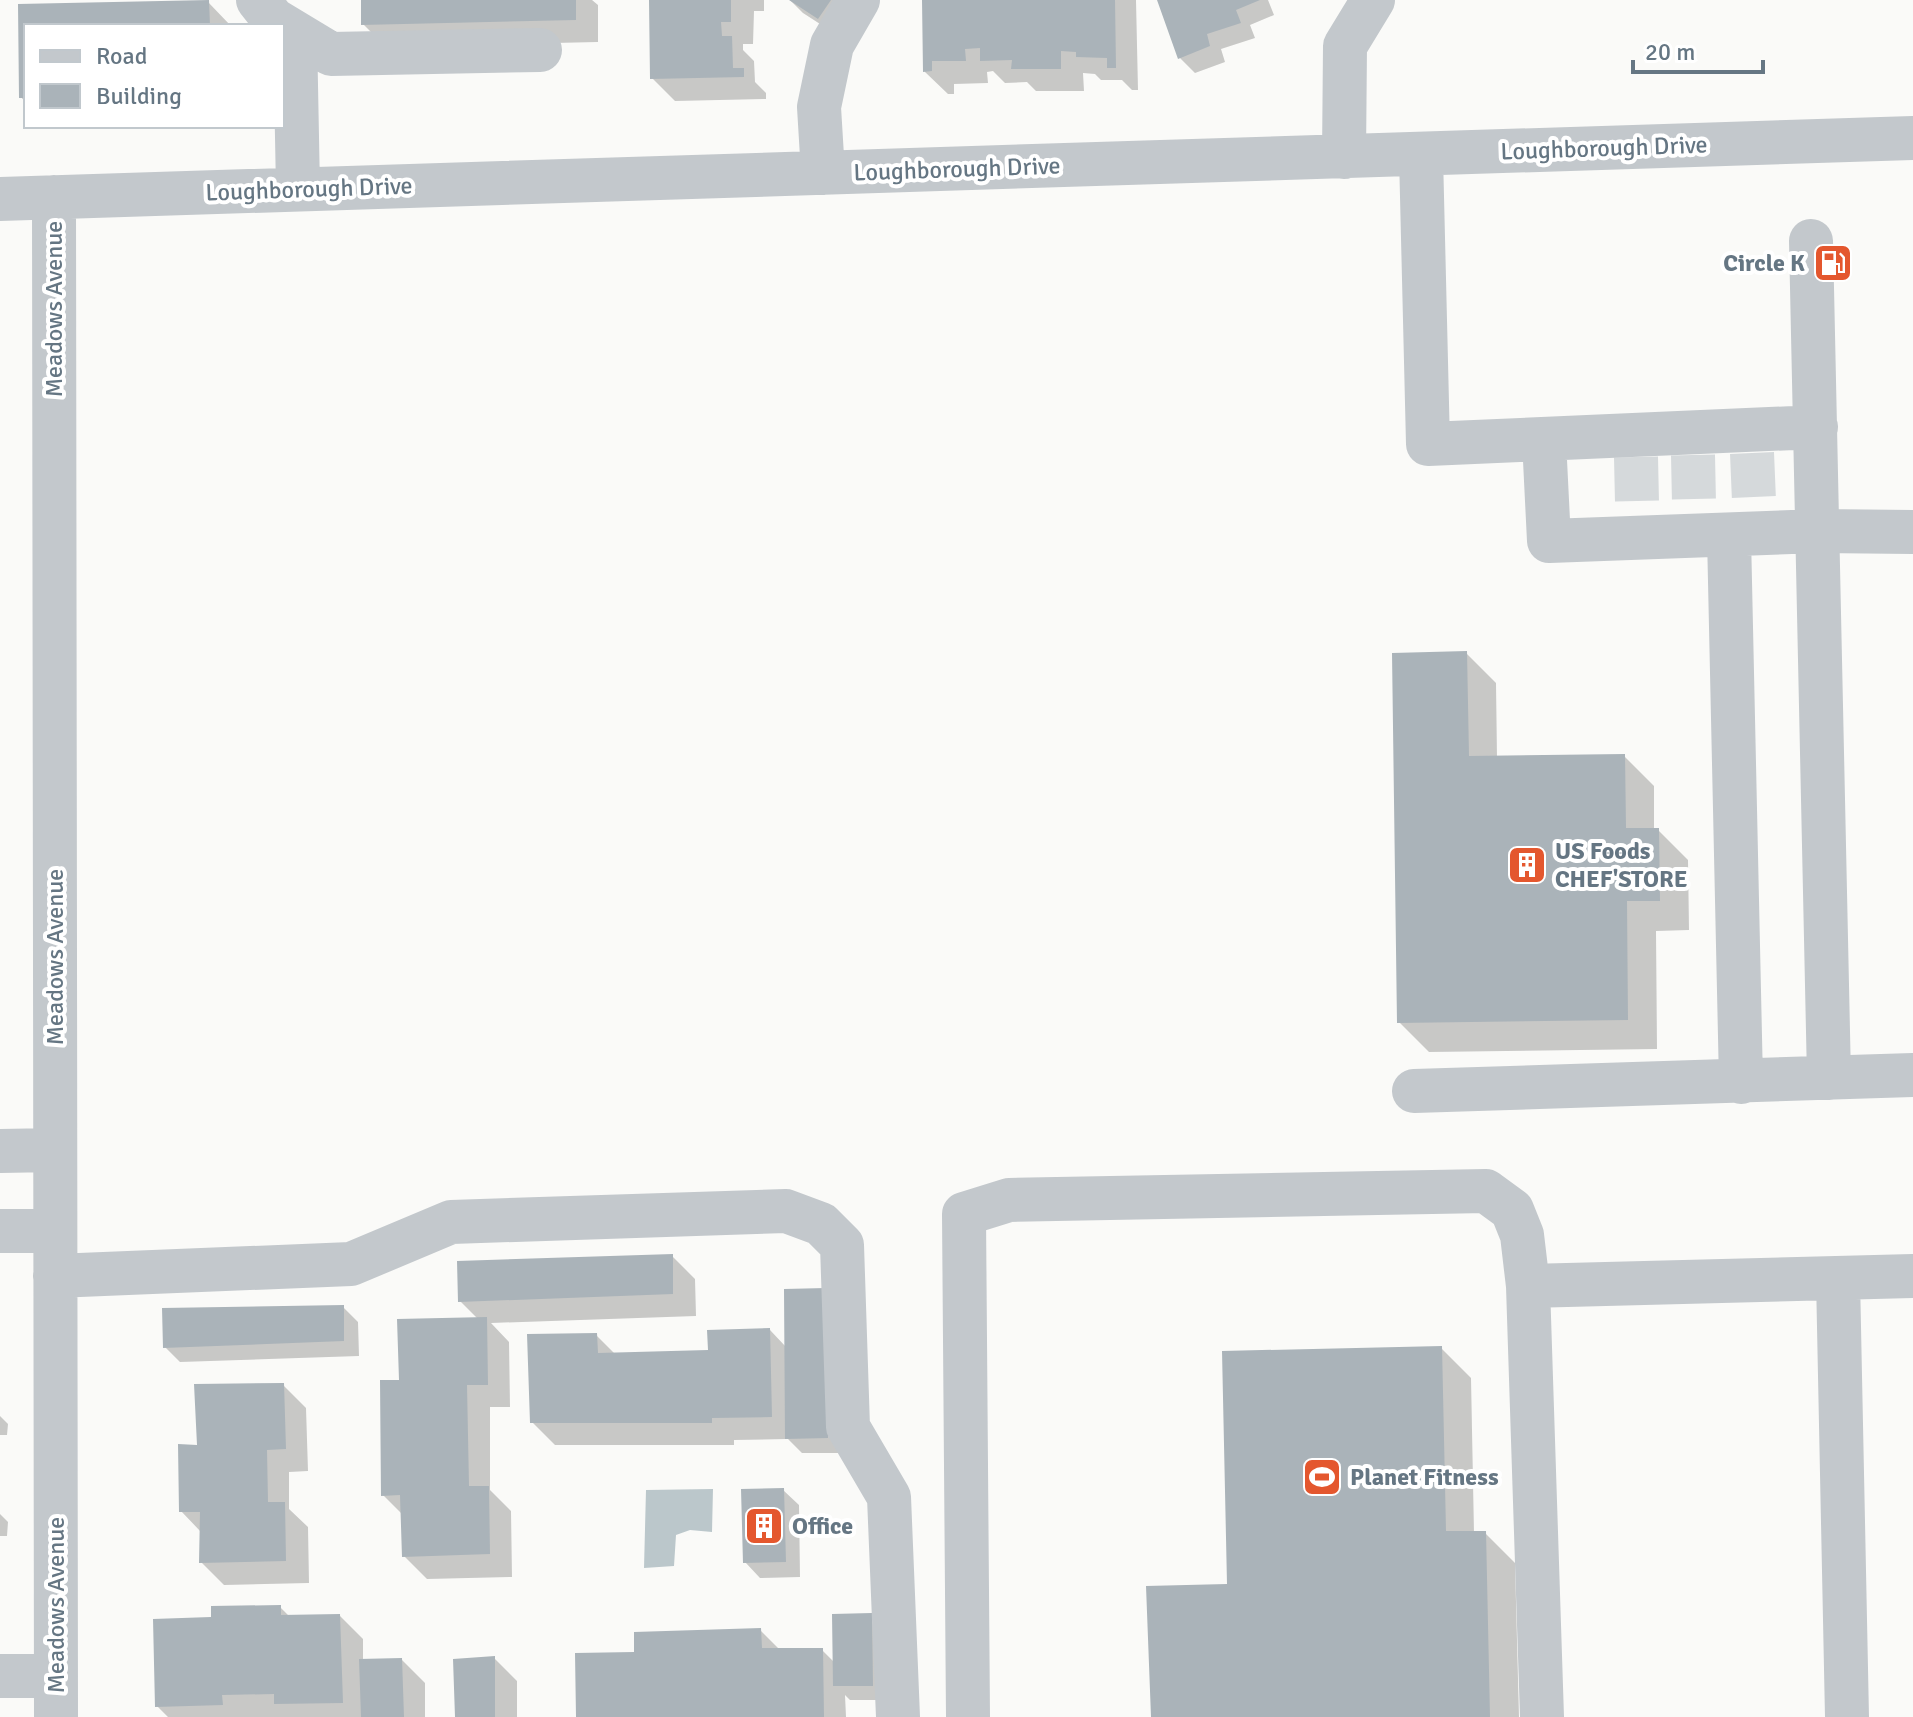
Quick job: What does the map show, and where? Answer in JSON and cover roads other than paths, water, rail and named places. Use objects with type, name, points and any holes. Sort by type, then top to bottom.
[{"type":"street","points":[[258,0],[281,24]]},
{"type":"street","points":[[823,173],[819,107],[832,45],[858,0]]},
{"type":"street","points":[[1344,157],[1345,46],[1373,0]]},
{"type":"street","points":[[284,26],[331,54],[540,50]]},
{"type":"street","points":[[295,33],[298,189]]},
{"type":"street","name":"Loughborough Drive","points":[[0,199],[1913,138]]},
{"type":"street","points":[[1421,155],[1428,444],[1544,440],[1636,446],[1693,444],[1752,441],[1816,427]]},
{"type":"street","name":"Meadows Avenue","points":[[54,197],[56,1697]]},
{"type":"street","points":[[1811,241],[1829,1078]]},
{"type":"street","points":[[1544,440],[1549,541],[1637,520],[1725,522],[1819,531],[1913,532]]},
{"type":"street","points":[[1725,522],[1741,1082]]},
{"type":"street","points":[[1414,1091],[1913,1075]]},
{"type":"street","points":[[0,1151],[55,1150]]},
{"type":"street","points":[[968,1717],[964,1214],[1009,1200],[1486,1191],[1512,1210],[1522,1235],[1528,1286],[1542,1717]]},
{"type":"street","points":[[55,1276],[351,1264],[451,1222],[786,1211],[821,1224],[842,1245],[848,1427],[889,1497],[898,1717]]},
{"type":"street","points":[[0,1231],[55,1231]]},
{"type":"street","points":[[1528,1286],[1913,1276]]},
{"type":"street","points":[[1838,1278],[1847,1717]]},
{"type":"street","points":[[0,1676],[56,1697]]},
{"type":"tunnel","points":[[1752,453],[1754,501]]},
{"type":"tunnel","points":[[1693,455],[1694,503]]},
{"type":"tunnel","points":[[1636,457],[1637,502]]},
{"type":"place","name":"Circle K","points":[[1833,263]]},
{"type":"place","name":"US Foods CHEF'STORE","points":[[1527,865]]},
{"type":"place","name":"Planet Fitness","points":[[1322,1477]]},
{"type":"place","name":"Office","points":[[764,1526]]}]
